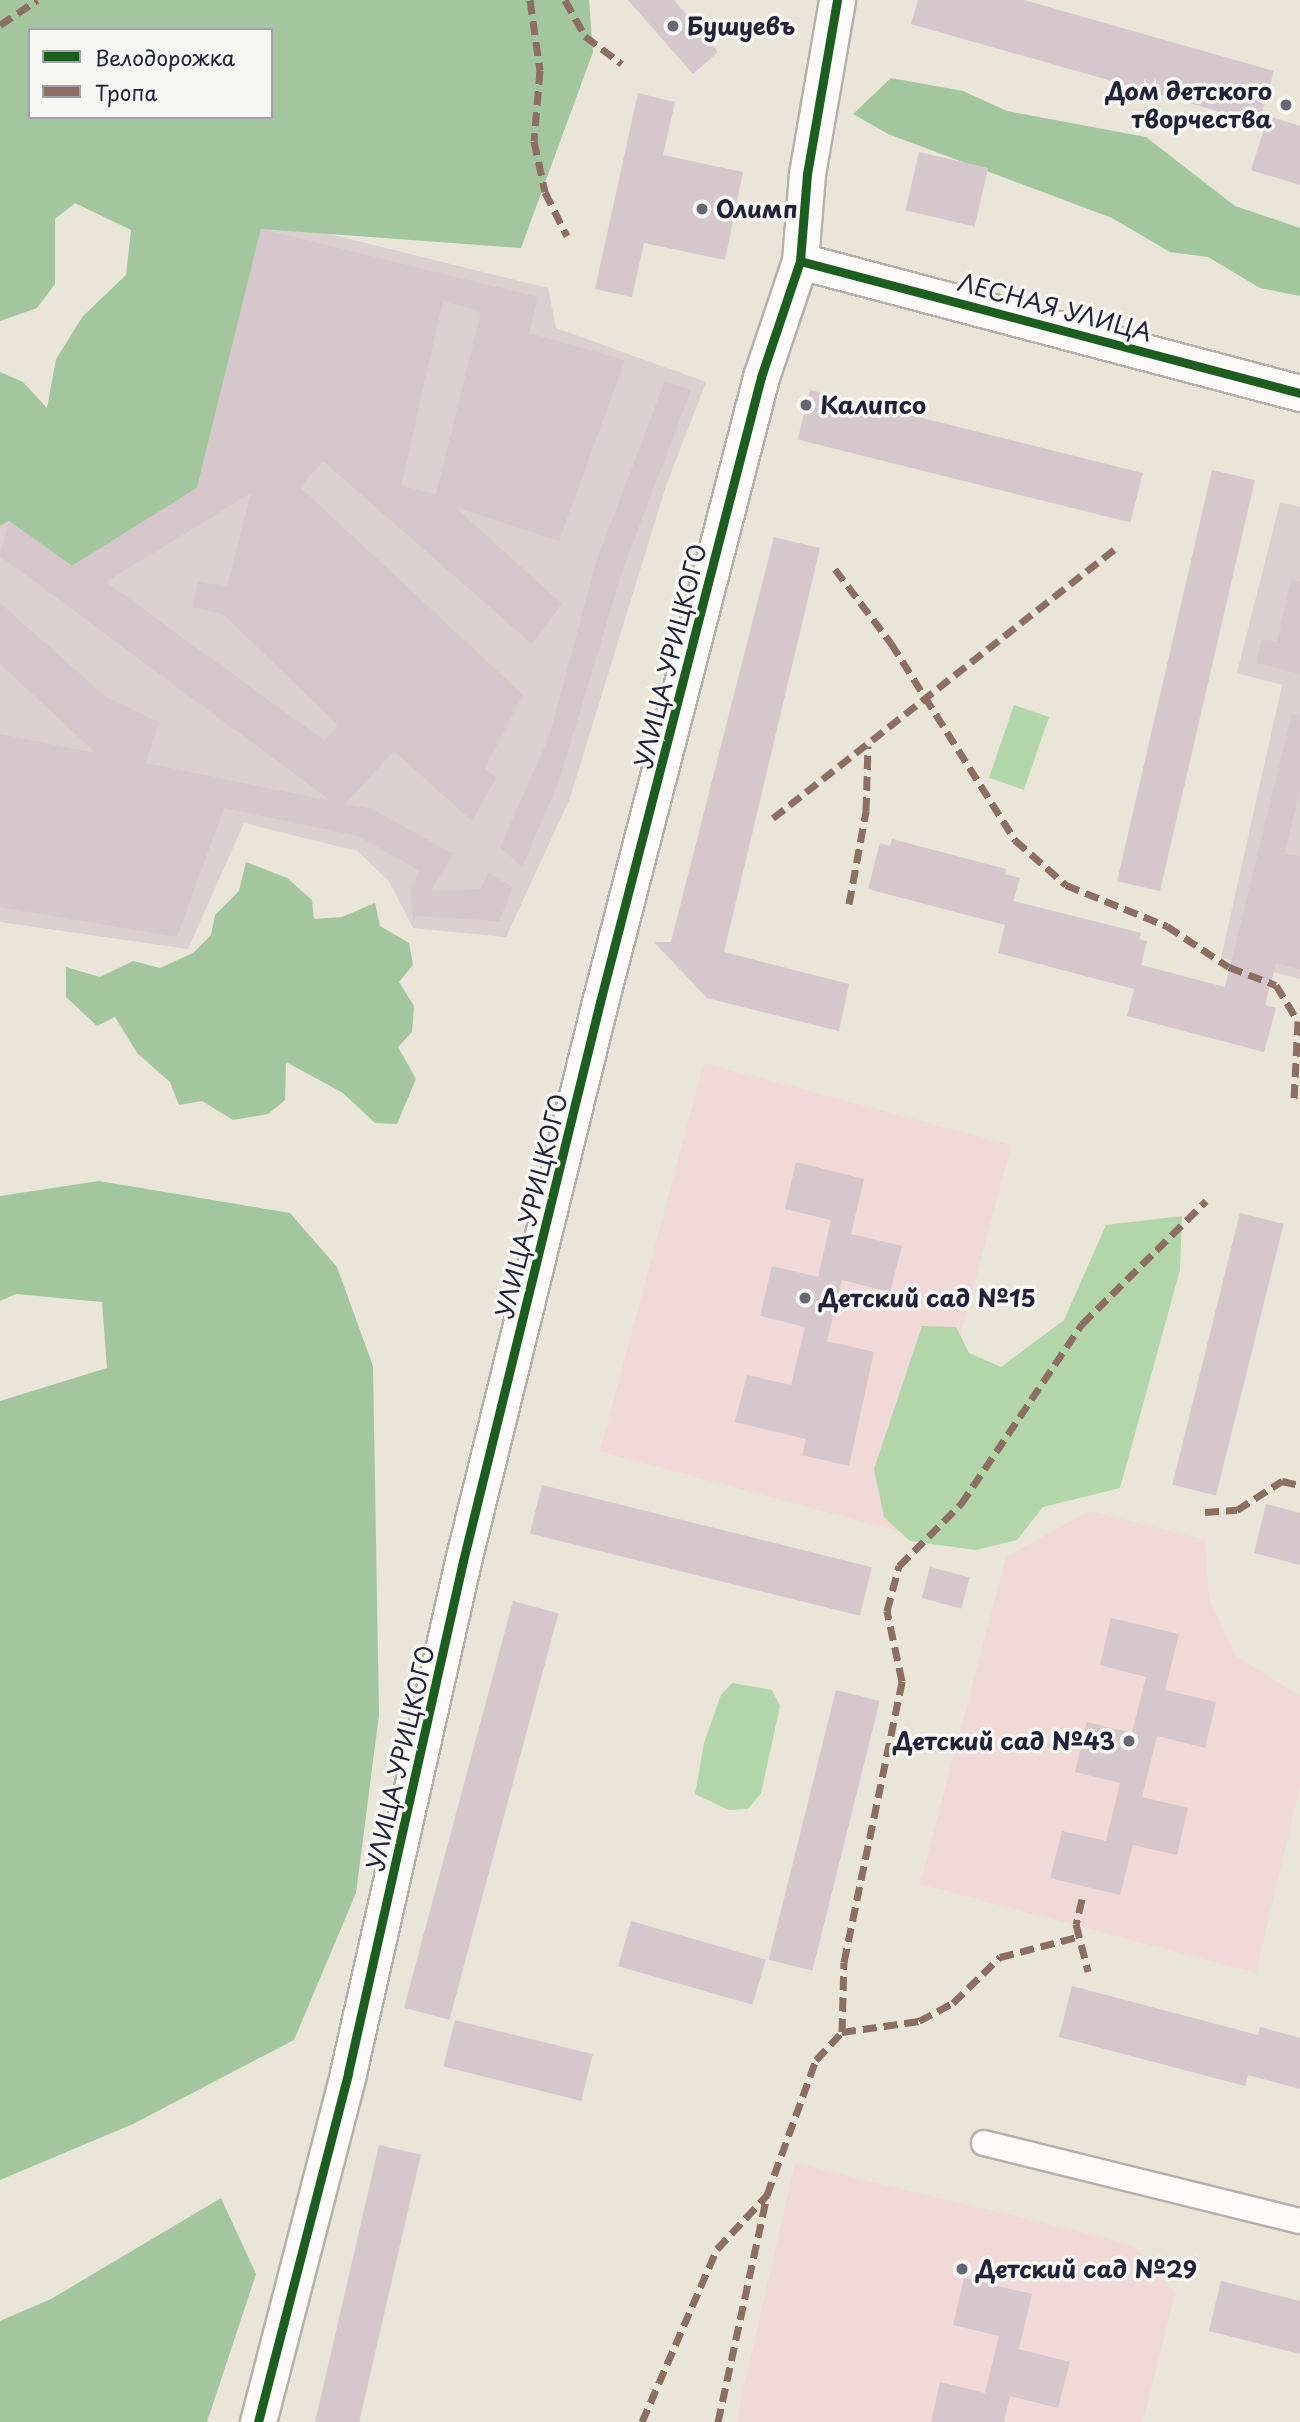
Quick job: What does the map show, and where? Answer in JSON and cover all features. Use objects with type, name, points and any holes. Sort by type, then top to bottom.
[{"type":"street","name":"УЛИЦА УРИЦКОГО","points":[[258,2422],[348,2073],[463,1561],[604,989],[761,377],[800,261],[807,174],[837,0]]},
{"type":"street","name":"ЛЕСНАЯ УЛИЦА","points":[[800,261],[1300,393]]},
{"type":"street","points":[[984,2143],[1300,2221]]},
{"type":"shaded area","points":[[252,215],[548,288],[556,328],[706,382],[666,486],[570,798],[506,937],[413,928],[389,881],[357,851],[244,823],[188,949],[0,922],[0,515]]},
{"type":"shaded area","points":[[1280,502],[1300,507],[1300,979],[1221,958],[1282,685],[1237,673]]},
{"type":"shaded area","name":"Детский сад №15","points":[[704,1063],[1011,1145],[907,1534],[600,1451]]},
{"type":"shaded area","name":"Детский сад №43","points":[[1089,1511],[1205,1540],[1209,1599],[1236,1656],[1300,1696],[1300,1786],[1256,1973],[920,1884],[1006,1557]]},
{"type":"shaded area","name":"Детский сад №29","points":[[795,2163],[1133,2245],[1175,2294],[1143,2422],[736,2422]]},
{"type":"green space","points":[[0,0],[589,0],[593,52],[521,248],[261,229],[197,488],[72,566],[9,521],[0,526],[0,372],[23,382],[47,408],[56,359],[83,316],[126,275],[131,230],[75,203],[55,219],[55,284],[37,308],[0,321]]},
{"type":"green space","points":[[891,78],[963,91],[1007,111],[1146,137],[1235,206],[1300,228],[1300,296],[1260,288],[1208,257],[1170,252],[1112,218],[888,134],[853,114]]},
{"type":"green space","points":[[1014,705],[1049,717],[1024,790],[989,778]]},
{"type":"green space","points":[[246,862],[287,878],[312,900],[314,919],[342,917],[375,903],[380,926],[409,943],[413,965],[399,982],[414,1006],[412,1032],[398,1047],[416,1079],[397,1124],[375,1123],[343,1093],[286,1062],[285,1100],[268,1114],[233,1120],[202,1101],[179,1105],[170,1082],[137,1053],[115,1017],[97,1026],[66,997],[66,967],[100,977],[133,961],[160,968],[193,953],[211,935],[215,915],[239,891]]},
{"type":"green space","points":[[99,1181],[290,1213],[337,1267],[373,1366],[379,1715],[356,1893],[294,2040],[133,2124],[0,2180],[0,1401],[107,1368],[102,1302],[16,1294],[0,1301],[0,1196]]},
{"type":"green space","points":[[1182,1216],[1180,1270],[1120,1488],[1043,1507],[1017,1540],[976,1550],[910,1541],[884,1517],[874,1469],[922,1326],[956,1327],[969,1353],[1001,1367],[1064,1320],[1106,1225]]},
{"type":"green space","points":[[732,1683],[772,1690],[780,1706],[761,1793],[748,1809],[729,1810],[695,1794],[704,1743],[721,1695]]},
{"type":"green space","points":[[221,2198],[256,2274],[207,2422],[0,2422],[0,2321],[51,2299]]},
{"type":"building","name":"Бушуевъ","points":[[628,0],[674,0],[718,52],[693,74]]},
{"type":"building","points":[[918,0],[1024,0],[1274,71],[1259,123],[911,24]]},
{"type":"building","points":[[638,93],[675,102],[663,155],[743,172],[725,260],[644,243],[632,297],[595,289]]},
{"type":"building","points":[[1268,116],[1300,126],[1300,185],[1251,170]]},
{"type":"building","points":[[919,152],[988,168],[975,226],[906,210]]},
{"type":"building","points":[[261,229],[538,297],[529,333],[625,360],[559,541],[455,507],[562,604],[532,644],[323,461],[300,487],[523,695],[485,768],[496,778],[472,821],[394,751],[345,804],[372,809],[453,854],[431,891],[481,889],[488,873],[513,887],[499,921],[417,916],[413,924],[411,886],[420,871],[358,836],[224,808],[177,937],[0,907],[0,734],[96,753],[0,664],[0,603],[106,697],[159,722],[146,763],[331,801],[0,556],[9,521],[72,566],[197,488]],"holes":[[[443,301],[481,312],[436,494],[401,486]],[[251,493],[227,587],[198,581],[192,607],[223,614],[338,725],[325,741],[106,582]]]},
{"type":"building","points":[[665,381],[691,390],[623,569],[559,781],[522,867],[500,847],[549,737],[596,562]]},
{"type":"building","points":[[810,390],[1143,473],[1130,522],[798,439]]},
{"type":"building","points":[[1212,470],[1255,480],[1160,891],[1117,881]]},
{"type":"building","points":[[774,537],[820,548],[724,952],[849,984],[839,1031],[707,998],[654,942],[671,942]]},
{"type":"building","points":[[1291,580],[1300,581],[1300,674],[1256,663],[1262,639],[1277,642]]},
{"type":"building","points":[[1292,714],[1300,715],[1300,792],[1284,854],[1300,856],[1300,969],[1276,963],[1265,1005],[1276,1008],[1264,1052],[1127,1016],[1134,989],[998,953],[1005,925],[868,889],[880,843],[890,846],[892,839],[1006,869],[1005,874],[1020,878],[1013,901],[1141,933],[1139,939],[1147,941],[1141,965],[1225,987]]},
{"type":"building","points":[[796,1162],[864,1179],[851,1234],[902,1246],[890,1292],[842,1280],[827,1341],[874,1352],[849,1466],[802,1455],[806,1439],[735,1422],[747,1375],[791,1385],[805,1327],[760,1316],[772,1266],[818,1277],[831,1220],[785,1209]]},
{"type":"building","points":[[1240,1213],[1284,1224],[1216,1496],[1172,1485]]},
{"type":"building","points":[[542,1485],[872,1567],[860,1616],[530,1534]]},
{"type":"building","points":[[1266,1504],[1300,1513],[1300,1565],[1254,1553]]},
{"type":"building","points":[[930,1567],[970,1578],[961,1609],[922,1598]]},
{"type":"building","points":[[513,1601],[558,1613],[449,2020],[404,2008]]},
{"type":"building","points":[[1111,1618],[1179,1634],[1165,1690],[1216,1702],[1205,1748],[1157,1736],[1142,1797],[1188,1808],[1177,1855],[1133,1845],[1120,1895],[1050,1878],[1062,1831],[1106,1841],[1120,1783],[1075,1772],[1087,1722],[1132,1733],[1146,1677],[1100,1665]]},
{"type":"building","points":[[836,1690],[880,1701],[812,1971],[769,1960]]},
{"type":"building","points":[[631,1921],[766,1960],[753,2005],[618,1966]]},
{"type":"building","points":[[1072,1986],[1258,2035],[1260,2027],[1300,2038],[1300,2089],[1248,2075],[1245,2086],[1059,2037]]},
{"type":"building","points":[[455,2020],[593,2054],[581,2101],[443,2067]]},
{"type":"building","points":[[379,2145],[421,2155],[359,2422],[315,2422]]},
{"type":"building","points":[[964,2278],[1032,2294],[1019,2349],[1070,2362],[1058,2408],[1010,2396],[1004,2422],[931,2422],[940,2382],[985,2393],[999,2336],[953,2325]]},
{"type":"building","points":[[1221,2281],[1300,2301],[1300,2354],[1209,2331]]},
{"type":"marked path","points":[[0,25],[37,0]]},
{"type":"marked path","points":[[530,0],[540,70],[534,141],[545,192],[567,236]]},
{"type":"marked path","points":[[565,0],[585,36],[622,64]]},
{"type":"marked path","points":[[773,818],[1114,550]]},
{"type":"marked path","points":[[835,569],[891,643],[1015,840],[1066,885],[1167,926],[1229,967],[1276,985],[1298,1021],[1294,1099]]},
{"type":"marked path","points":[[849,904],[866,811],[868,746]]},
{"type":"marked path","points":[[642,2422],[717,2249],[767,2195],[816,2060],[842,2032],[844,1962],[902,1681],[887,1611],[899,1566],[961,1504],[1082,1324],[1206,1201]]},
{"type":"marked path","points":[[1205,1512],[1237,1510],[1282,1481],[1300,1485]]},
{"type":"marked path","points":[[1082,1899],[1076,1924],[1088,1971]]},
{"type":"marked path","points":[[842,2032],[919,2021],[953,2003],[1000,1957],[1077,1937]]},
{"type":"marked path","points":[[718,2422],[767,2195]]},
{"type":"cycle path","points":[[258,2422],[348,2073],[463,1561],[600,1002],[761,377],[800,261],[807,174],[837,0]]},
{"type":"cycle path","points":[[800,261],[1300,393]]},
{"type":"place","name":"Бушуевъ","points":[[673,26]]},
{"type":"place","name":"Дом детского творчества","points":[[1286,105]]},
{"type":"place","name":"Олимп","points":[[702,209]]},
{"type":"place","name":"Калипсо","points":[[806,405]]},
{"type":"place","name":"Детский сад №15","points":[[805,1298]]},
{"type":"place","name":"Детский сад №43","points":[[1129,1741]]},
{"type":"place","name":"Детский сад №29","points":[[962,2269]]}]
